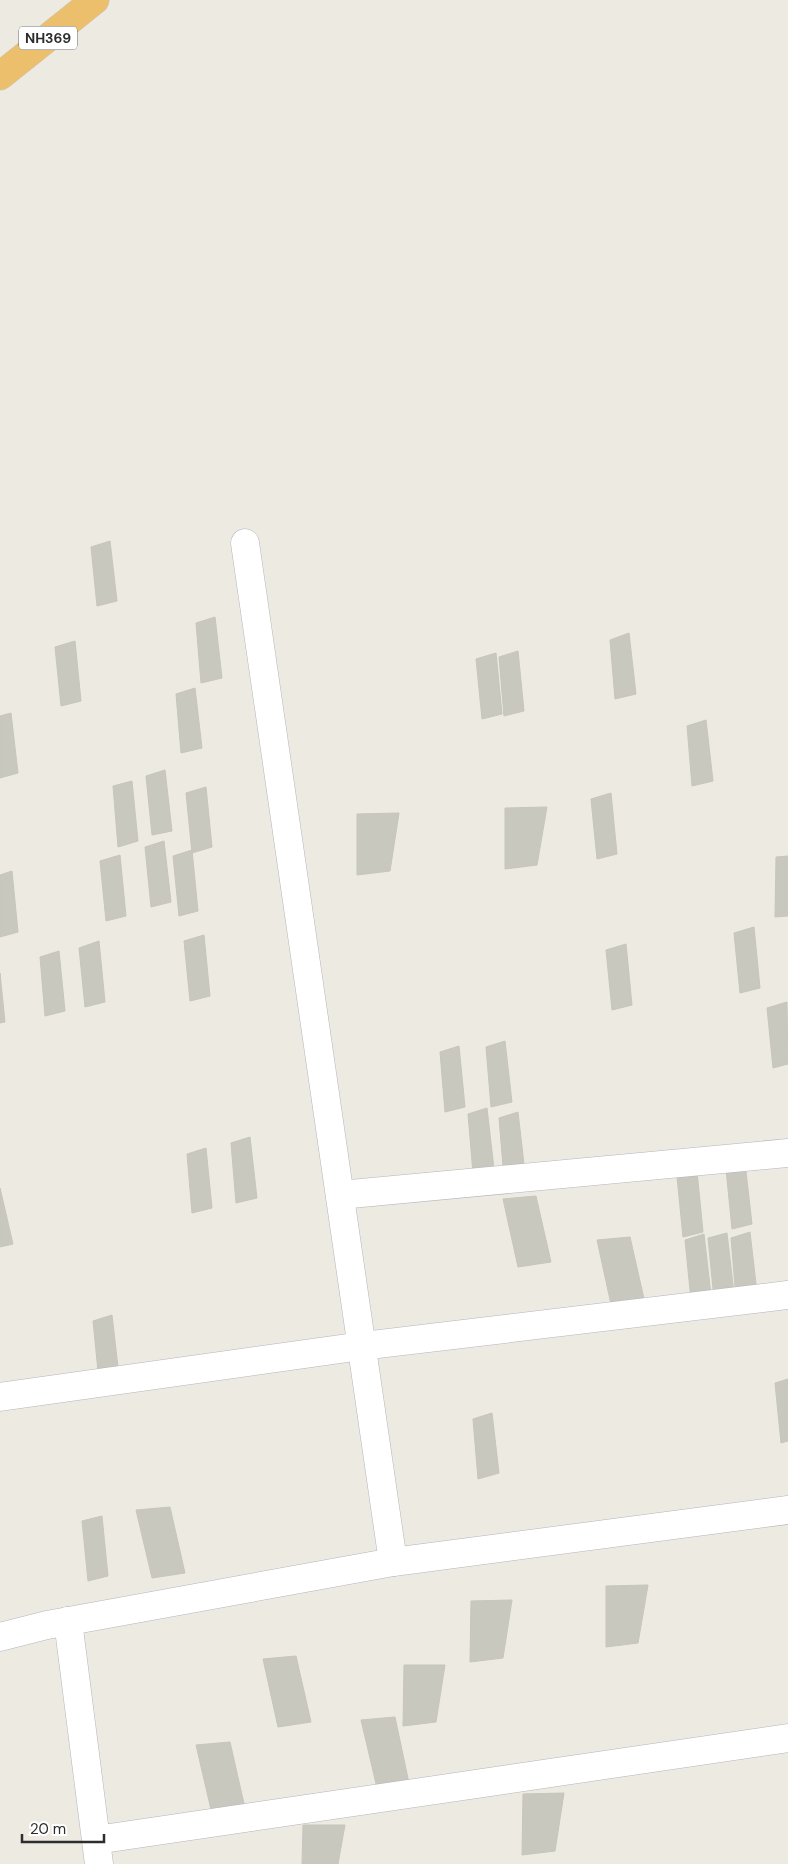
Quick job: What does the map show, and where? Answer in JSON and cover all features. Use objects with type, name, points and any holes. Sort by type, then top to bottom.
[{"type":"highway","name":"NH369","points":[[0,76],[95,0]]},
{"type":"street","points":[[245,543],[393,1562]]},
{"type":"street","points":[[340,1196],[788,1153]]},
{"type":"street","points":[[0,1396],[362,1346],[788,1294]]},
{"type":"street","points":[[0,1638],[47,1624],[393,1562],[788,1510]]},
{"type":"street","points":[[68,1621],[97,1852],[788,1738]]},
{"type":"building","points":[[110,541],[117,601],[97,606],[91,547]]},
{"type":"building","points":[[215,617],[222,678],[201,683],[196,623]]},
{"type":"building","points":[[629,633],[636,694],[615,699],[610,640]]},
{"type":"building","points":[[75,641],[81,701],[61,706],[55,647]]},
{"type":"building","points":[[518,651],[524,711],[504,716],[499,657]]},
{"type":"building","points":[[496,653],[502,714],[482,719],[476,659]]},
{"type":"building","points":[[195,688],[202,748],[181,753],[176,694]]},
{"type":"building","points":[[11,713],[18,773],[0,778],[0,716]]},
{"type":"building","points":[[706,720],[713,781],[692,786],[687,726]]},
{"type":"building","points":[[165,770],[172,831],[152,835],[146,776]]},
{"type":"building","points":[[132,781],[138,841],[118,847],[113,786]]},
{"type":"building","points":[[206,787],[212,847],[192,853],[186,793]]},
{"type":"building","points":[[611,793],[617,854],[597,859],[591,799]]},
{"type":"building","points":[[547,807],[537,865],[505,869],[505,808]]},
{"type":"building","points":[[399,813],[390,871],[357,875],[357,814]]},
{"type":"building","points":[[164,841],[171,902],[151,907],[145,847]]},
{"type":"building","points":[[192,850],[198,911],[179,916],[173,856]]},
{"type":"building","points":[[120,855],[126,916],[106,921],[100,861]]},
{"type":"building","points":[[788,856],[788,916],[775,917],[776,857]]},
{"type":"building","points":[[12,871],[18,932],[0,937],[0,875]]},
{"type":"building","points":[[754,927],[760,988],[740,993],[734,933]]},
{"type":"building","points":[[204,935],[210,996],[190,1001],[184,941]]},
{"type":"building","points":[[99,941],[105,1002],[85,1007],[79,948]]},
{"type":"building","points":[[626,944],[632,1005],[612,1010],[606,950]]},
{"type":"building","points":[[59,951],[65,1011],[45,1016],[40,957]]},
{"type":"building","points":[[0,973],[5,1022],[0,1023]]},
{"type":"building","points":[[787,1002],[788,1064],[773,1068],[767,1008]]},
{"type":"building","points":[[505,1041],[512,1102],[491,1107],[486,1047]]},
{"type":"building","points":[[459,1046],[465,1107],[445,1112],[440,1052]]},
{"type":"building","points":[[487,1108],[494,1169],[473,1173],[468,1114]]},
{"type":"building","points":[[518,1112],[525,1173],[504,1178],[499,1118]]},
{"type":"building","points":[[250,1137],[257,1198],[236,1203],[231,1143]]},
{"type":"building","points":[[206,1148],[212,1208],[192,1213],[187,1154]]},
{"type":"building","points":[[745,1163],[752,1224],[732,1229],[726,1169]]},
{"type":"building","points":[[697,1171],[703,1232],[683,1237],[677,1177]]},
{"type":"building","points":[[0,1188],[13,1244],[0,1247]]},
{"type":"building","points":[[536,1196],[551,1262],[518,1267],[503,1199]]},
{"type":"building","points":[[750,1232],[757,1292],[736,1298],[731,1238]]},
{"type":"building","points":[[727,1233],[734,1293],[714,1299],[708,1238]]},
{"type":"building","points":[[704,1234],[711,1295],[691,1300],[685,1240]]},
{"type":"building","points":[[630,1237],[645,1303],[612,1309],[597,1240]]},
{"type":"building","points":[[112,1315],[119,1376],[99,1381],[93,1321]]},
{"type":"building","points":[[788,1379],[788,1441],[781,1443],[775,1383]]},
{"type":"building","points":[[492,1413],[499,1473],[478,1479],[473,1419]]},
{"type":"building","points":[[170,1507],[185,1573],[152,1578],[136,1510]]},
{"type":"building","points":[[102,1516],[108,1576],[88,1581],[82,1521]]},
{"type":"building","points":[[648,1585],[638,1643],[606,1647],[606,1586]]},
{"type":"building","points":[[512,1600],[503,1658],[470,1662],[471,1601]]},
{"type":"building","points":[[296,1656],[311,1722],[278,1727],[263,1659]]},
{"type":"building","points":[[404,1665],[445,1665],[436,1722],[403,1726]]},
{"type":"building","points":[[395,1717],[409,1783],[377,1788],[361,1720]]},
{"type":"building","points":[[230,1742],[245,1808],[212,1814],[196,1745]]},
{"type":"building","points":[[564,1793],[555,1851],[522,1855],[523,1794]]},
{"type":"building","points":[[303,1825],[345,1825],[338,1864],[302,1864]]}]
